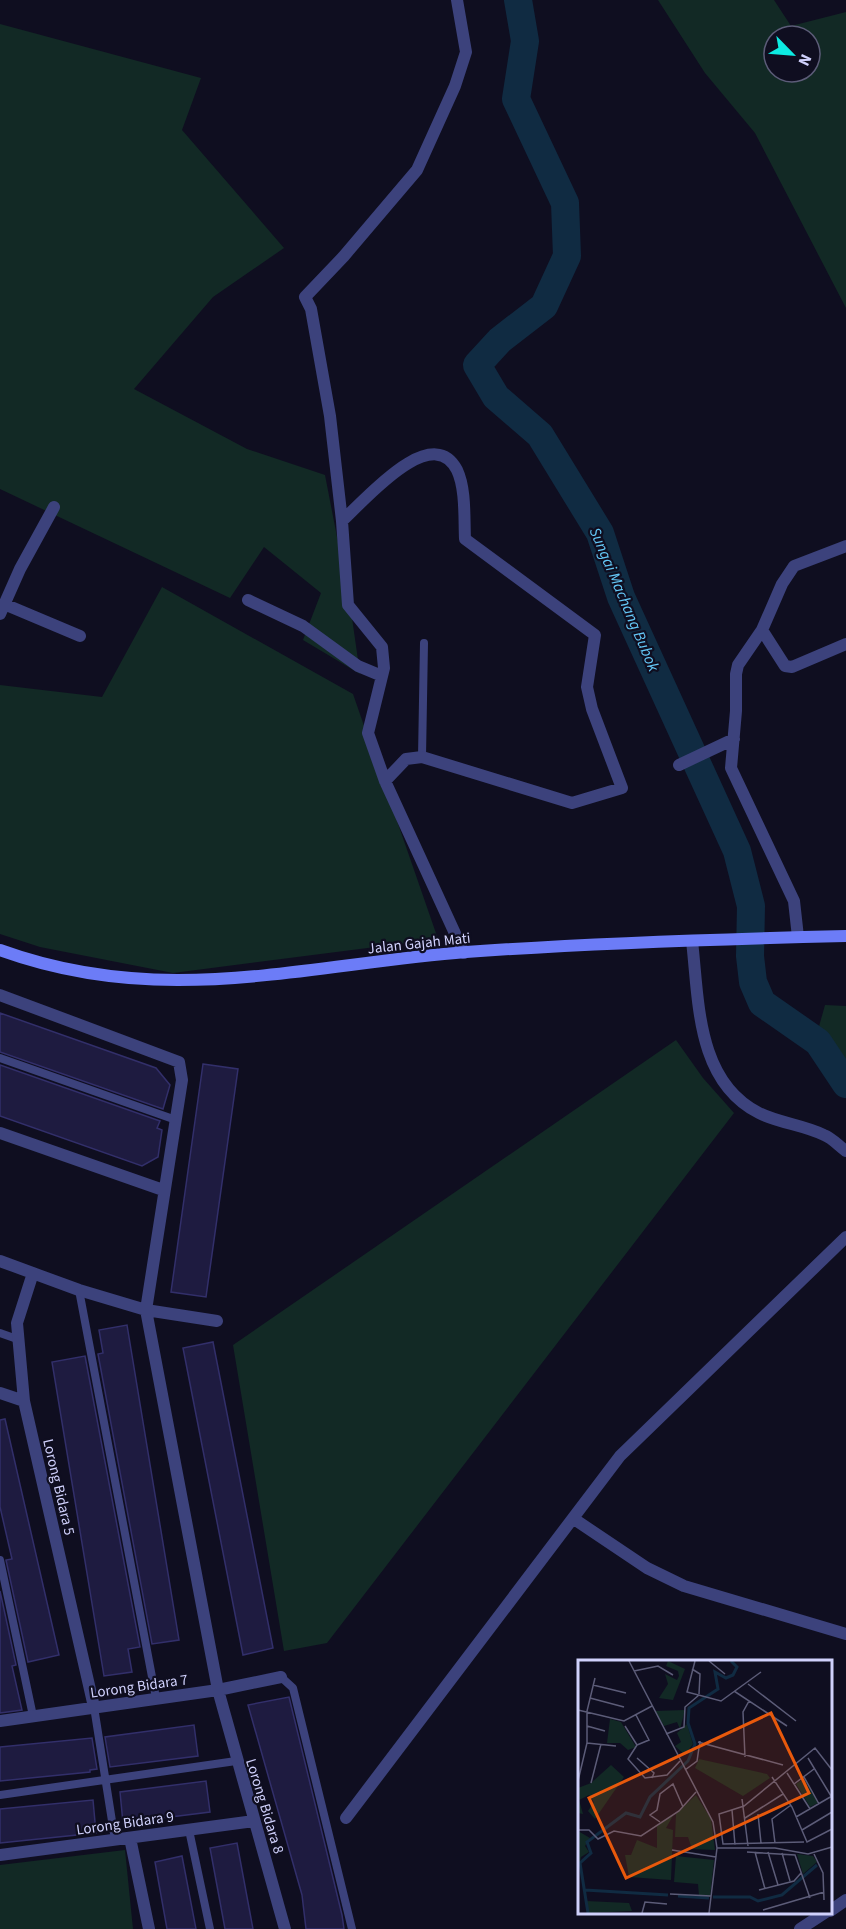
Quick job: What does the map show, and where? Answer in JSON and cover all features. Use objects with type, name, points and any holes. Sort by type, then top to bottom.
[{"type":"main road","name":"Jalan Gajah Mati","points":[[0,950],[62,968],[132,980],[174,982],[251,979],[464,952],[846,936]]},
{"type":"street","points":[[457,0],[466,52],[455,86],[417,170],[344,256],[305,297],[311,309],[328,401],[342,521],[348,605],[382,647],[382,676],[368,733],[385,781],[464,952]]},
{"type":"street","points":[[342,521],[414,457],[442,454],[457,470],[465,539],[595,635],[587,687],[592,709],[622,788],[572,803],[422,757],[406,759],[385,781]]},
{"type":"street","points":[[54,507],[2,609],[80,636]]},
{"type":"street","points":[[798,937],[794,901],[731,768],[738,665],[762,630],[782,584],[794,566],[846,546]]},
{"type":"street","points":[[249,600],[303,626],[358,666],[382,676]]},
{"type":"street","points":[[762,630],[785,666],[792,667],[846,644]]},
{"type":"street","points":[[679,765],[734,739]]},
{"type":"street","points":[[692,941],[702,1030],[709,1057],[727,1086],[744,1104],[760,1113],[825,1135],[846,1151]]},
{"type":"street","name":"Lorong Bidara 8","points":[[0,995],[179,1062],[182,1080],[146,1310],[218,1690],[236,1761],[285,1929]]},
{"type":"street","points":[[0,1134],[163,1190]]},
{"type":"street","points":[[346,1818],[620,1456],[846,1237]]},
{"type":"street","points":[[0,1261],[79,1290],[146,1310],[217,1321]]},
{"type":"street","name":"Lorong Bidara 5","points":[[33,1273],[17,1323],[16,1339],[24,1401],[94,1707]]},
{"type":"street","points":[[0,1393],[24,1401]]},
{"type":"street","points":[[574,1518],[647,1568],[684,1586],[846,1634]]},
{"type":"street","name":"Lorong Bidara 7","points":[[0,1721],[218,1690],[281,1677]]},
{"type":"street","name":"Lorong Bidara 9","points":[[0,1855],[254,1821]]},
{"type":"street","points":[[130,1838],[149,1929]]},
{"type":"street","points":[[831,1910],[846,1900]]},
{"type":"street","points":[[800,1929],[825,1914]]},
{"type":"lane","points":[[422,757],[424,643]]},
{"type":"lane","points":[[0,1058],[176,1120]]},
{"type":"lane","points":[[79,1290],[156,1698]]},
{"type":"lane","points":[[0,1334],[16,1339]]},
{"type":"lane","points":[[0,1560],[33,1716]]},
{"type":"lane","points":[[281,1677],[293,1688],[352,1929]]},
{"type":"lane","points":[[94,1707],[115,1840]]},
{"type":"lane","points":[[0,1795],[236,1761]]},
{"type":"lane","points":[[189,1830],[210,1929]]},
{"type":"green space","points":[[658,0],[774,0],[790,24],[762,24],[762,84],[822,84],[822,24],[799,24],[846,12],[846,308],[755,133],[705,73]]},
{"type":"green space","points":[[0,24],[201,78],[182,130],[284,248],[213,297],[134,389],[247,449],[325,475],[350,604],[360,674],[303,640],[321,593],[264,547],[230,598],[0,489]]},
{"type":"green space","points":[[162,587],[353,694],[438,939],[173,973],[40,947],[0,934],[0,685],[102,697]]},
{"type":"green space","points":[[825,1005],[846,1006],[846,1067],[818,1030]]},
{"type":"green space","points":[[676,1040],[703,1078],[734,1113],[327,1643],[284,1651],[233,1345]]},
{"type":"green space","points":[[125,1850],[133,1929],[0,1929],[0,1865]]},
{"type":"building","points":[[0,1013],[156,1068],[170,1085],[163,1109],[0,1052]]},
{"type":"building","points":[[203,1064],[238,1069],[206,1297],[171,1292]]},
{"type":"building","points":[[0,1065],[160,1121],[157,1128],[162,1130],[158,1157],[142,1166],[0,1116]]},
{"type":"building","points":[[127,1325],[179,1640],[152,1644],[98,1354],[103,1353],[99,1330]]},
{"type":"building","points":[[213,1342],[273,1648],[243,1655],[183,1348]]},
{"type":"building","points":[[85,1356],[140,1647],[128,1649],[132,1672],[104,1676],[52,1362]]},
{"type":"building","points":[[5,1419],[59,1655],[28,1662],[6,1560],[12,1559],[0,1507],[0,1420]]},
{"type":"building","points":[[0,1591],[16,1665],[12,1666],[22,1710],[0,1713]]},
{"type":"building","points":[[289,1697],[344,1929],[306,1929],[302,1895],[248,1705]]},
{"type":"building","points":[[194,1725],[198,1756],[110,1767],[105,1737]]},
{"type":"building","points":[[92,1738],[97,1769],[90,1770],[90,1772],[0,1781],[0,1747]]},
{"type":"building","points":[[206,1781],[210,1812],[123,1823],[120,1792]]},
{"type":"building","points":[[93,1800],[96,1833],[0,1843],[0,1809]]},
{"type":"building","points":[[237,1843],[253,1929],[225,1929],[210,1848]]},
{"type":"building","points":[[182,1856],[196,1929],[167,1929],[155,1862]]},
{"type":"waterway","name":"Sungai Machang Bubok","points":[[518,0],[525,41],[516,99],[565,203],[567,256],[544,306],[500,340],[477,365],[496,397],[540,435],[600,533],[621,597],[737,851],[751,906],[750,956],[753,982],[762,1003],[818,1042],[846,1084]]}]
